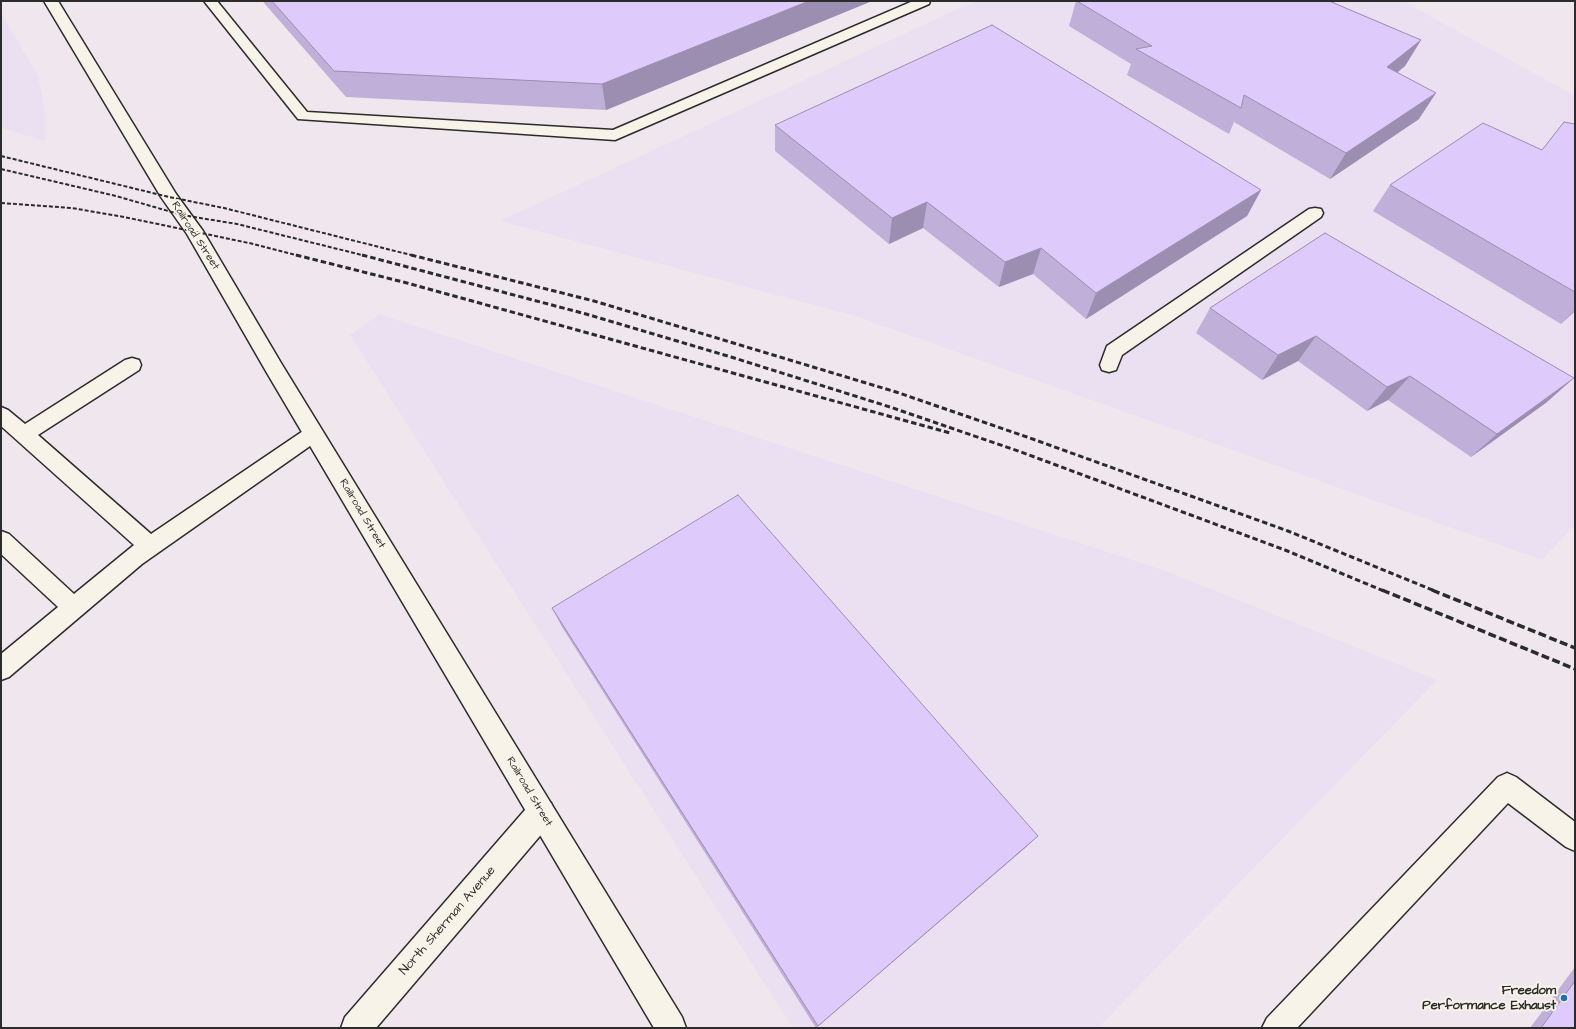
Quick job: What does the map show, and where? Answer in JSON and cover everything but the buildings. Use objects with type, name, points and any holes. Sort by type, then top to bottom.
[{"type":"main road","name":"Railroad Street","points":[[51,1],[170,197],[194,231],[313,434],[671,1028]]},
{"type":"main road","name":"North Sherman Avenue","points":[[356,1028],[541,813]]},
{"type":"lane","points":[[210,1],[303,116],[615,135],[924,1]]},
{"type":"lane","points":[[1109,365],[1114,351],[1315,213]]},
{"type":"lane","points":[[24,434],[132,365]]},
{"type":"lane","points":[[1,415],[150,546]]},
{"type":"lane","points":[[1,669],[134,558],[313,434]]},
{"type":"lane","points":[[1,540],[74,608]]},
{"type":"lane","points":[[1277,1028],[1507,786],[1575,838]]},
{"type":"shaded area","points":[[975,1],[1403,1],[1575,96],[1575,525],[1542,560],[855,316],[500,221]]},
{"type":"shaded area","points":[[1,13],[38,75],[46,119],[45,141],[1,128]]},
{"type":"shaded area","points":[[379,314],[1166,571],[1437,680],[1098,1028],[793,1028],[350,335]]},
{"type":"railway","points":[[1,156],[169,197],[224,208],[415,256]]},
{"type":"railway","points":[[1,169],[116,196],[182,215],[237,224],[363,255]]},
{"type":"railway","points":[[1,203],[72,208],[124,217],[249,243],[300,256]]},
{"type":"railway","points":[[296,255],[407,283],[950,433]]},
{"type":"railway","points":[[363,255],[586,314],[731,357],[890,407],[1021,452],[1285,550],[1384,591]]},
{"type":"railway","points":[[411,255],[594,301],[896,392],[1027,437],[1288,531],[1435,591]]},
{"type":"railway","points":[[1382,590],[1575,669]]},
{"type":"railway","points":[[1432,590],[1575,648]]},
{"type":"place","name":"Freedom Performance Exhaust","points":[[1564,998]]}]
